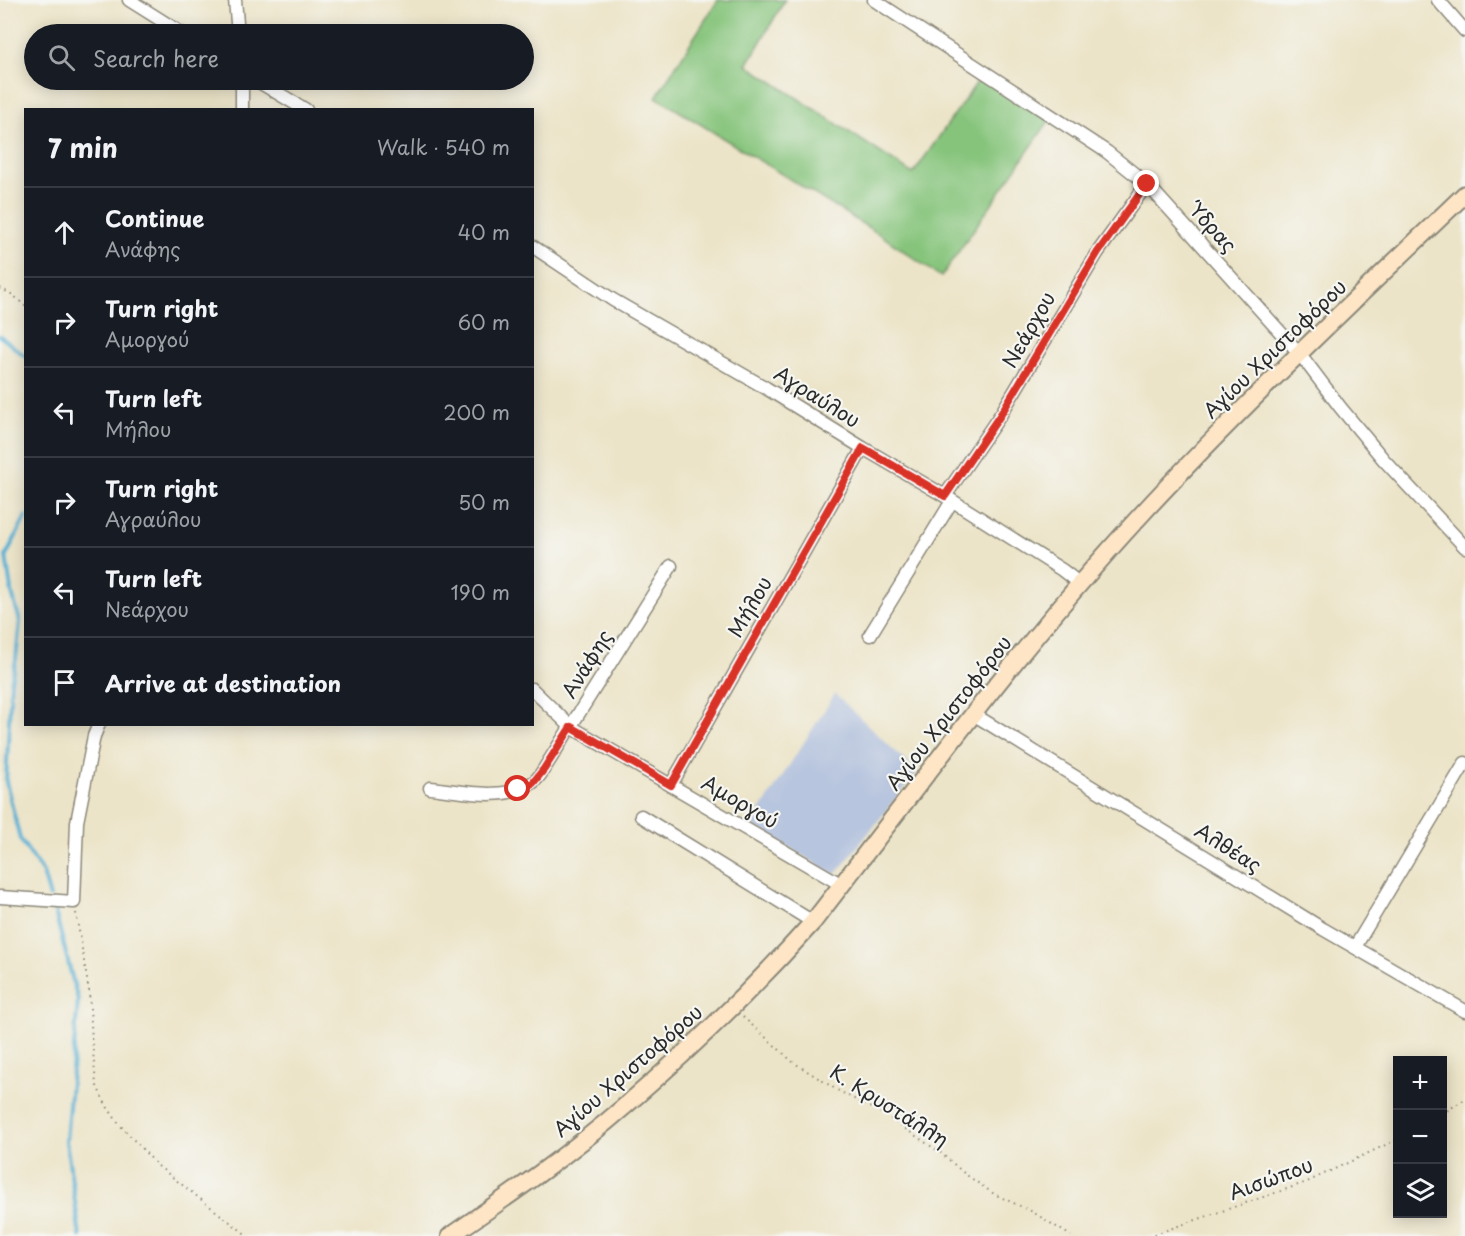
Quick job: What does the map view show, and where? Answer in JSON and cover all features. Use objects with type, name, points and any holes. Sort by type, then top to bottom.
[{"type":"main road","name":"Αγίου Χριστοφόρου","points":[[450,1236],[521,1187],[618,1112],[732,1007],[813,922],[973,714],[1080,584],[1201,451],[1465,194]]},
{"type":"street","points":[[129,0],[167,24]]},
{"type":"street","points":[[235,0],[237,24]]},
{"type":"street","name":"Ύδρας","points":[[874,0],[1107,152],[1147,184],[1300,354],[1384,460],[1465,547]]},
{"type":"street","points":[[1438,0],[1465,31]]},
{"type":"street","points":[[242,90],[242,108]]},
{"type":"street","points":[[273,90],[303,108]]},
{"type":"street","name":"Νεάρχου","points":[[870,635],[949,498],[1098,252],[1147,184]]},
{"type":"street","name":"Αγραύλου","points":[[534,247],[613,300],[766,388],[949,498],[1062,570],[1080,584]]},
{"type":"street","name":"Μήλου","points":[[671,785],[863,448]]},
{"type":"street","name":"Ανάφης","points":[[430,788],[496,794],[533,783],[571,727],[671,567]]},
{"type":"street","name":"Αμοργού","points":[[534,691],[571,727],[842,885]]},
{"type":"street","name":"Αλθέας","points":[[973,714],[1355,947],[1465,1011]]},
{"type":"street","points":[[0,897],[30,901],[74,902],[77,822],[94,736],[98,726]]},
{"type":"street","points":[[1355,947],[1465,763]]},
{"type":"street","points":[[642,816],[813,922]]},
{"type":"path","points":[[0,288],[13,295],[24,305]]},
{"type":"path","points":[[74,902],[89,991],[96,1084],[106,1105],[119,1124],[158,1166],[248,1236]]},
{"type":"path","name":"Κ. Κρυστάλλη","points":[[732,1007],[793,1062],[837,1090],[885,1115],[941,1153],[965,1174],[994,1194],[1031,1211],[1071,1236]]},
{"type":"path","points":[[1447,1111],[1465,1100]]},
{"type":"path","name":"Αισώπου","points":[[1149,1236],[1307,1182],[1393,1141]]},
{"type":"shaded area","points":[[835,694],[917,772],[835,875],[751,825]]},
{"type":"green space","points":[[718,0],[785,0],[747,65],[913,174],[982,75],[1049,121],[941,277],[879,234],[656,97]]},
{"type":"waterway","points":[[0,336],[24,355]]},
{"type":"waterway","points":[[24,520],[6,556],[11,590],[20,621],[11,682],[6,782],[20,839],[43,873],[50,897]]},
{"type":"waterway","points":[[53,904],[78,1000],[66,1141],[80,1236]]},
{"type":"route","points":[[518,789],[533,783],[571,727],[671,785],[863,448],[945,496],[1001,414],[1098,252],[1147,184]]}]
